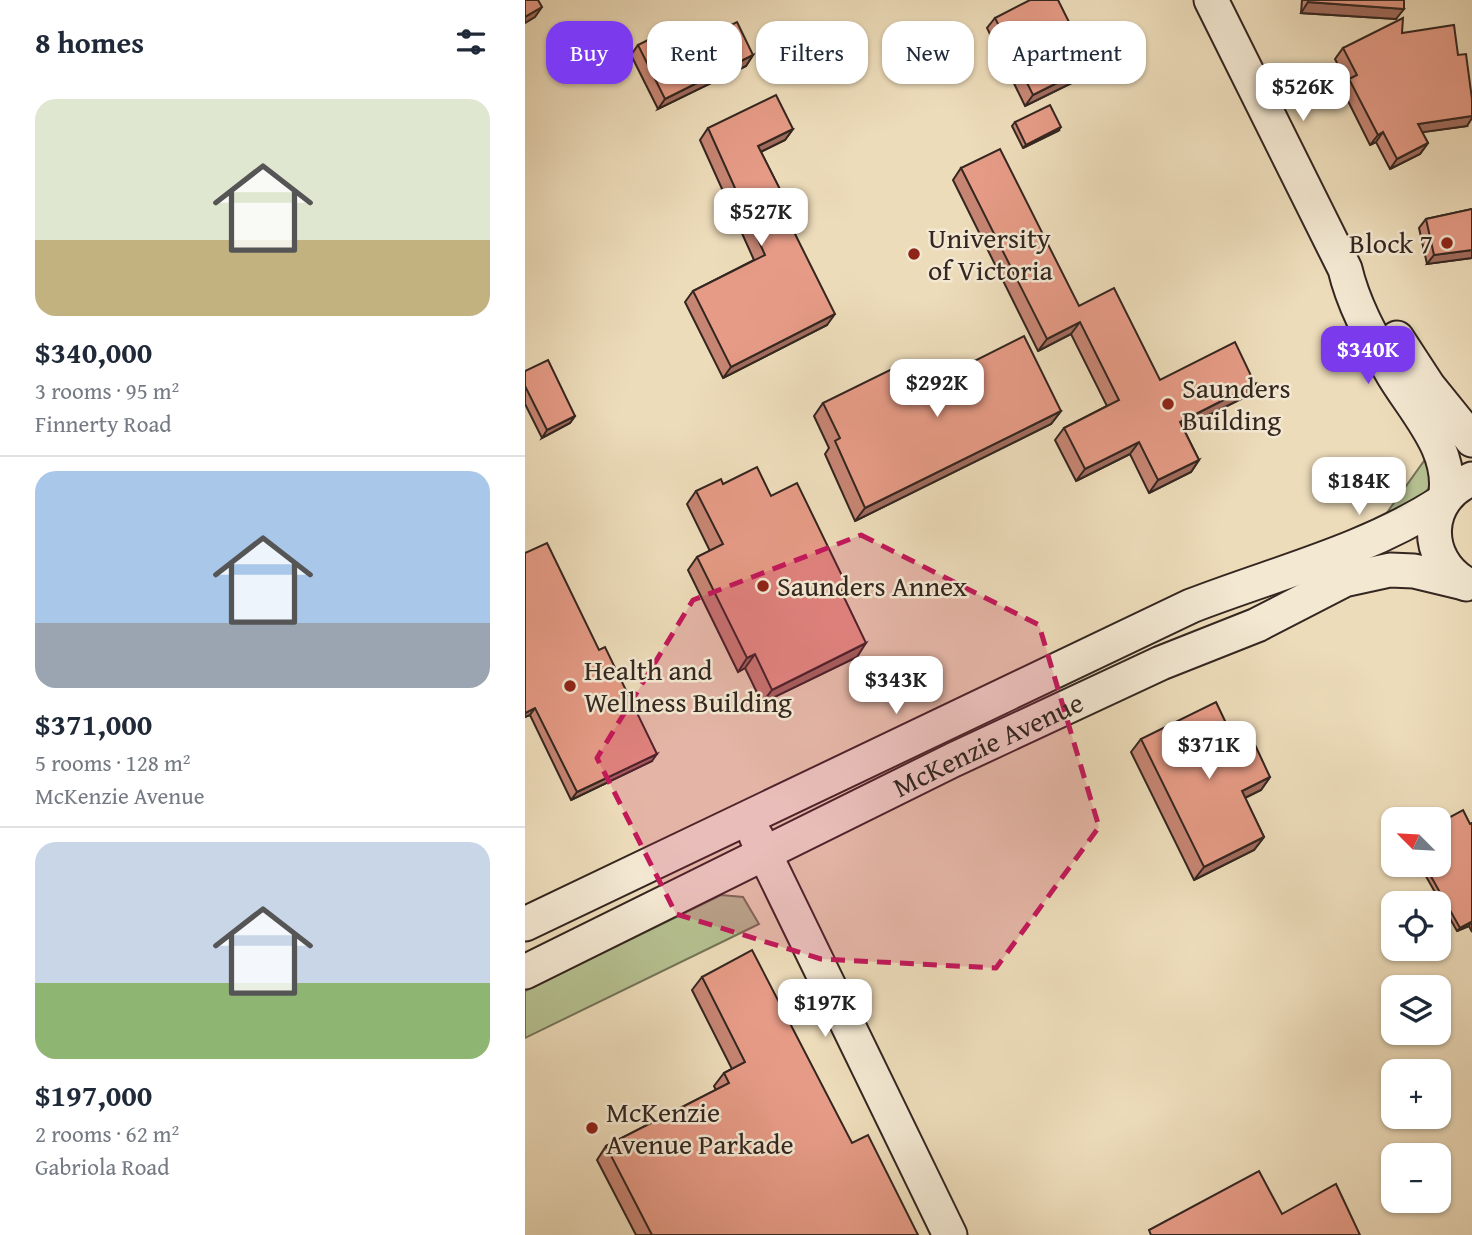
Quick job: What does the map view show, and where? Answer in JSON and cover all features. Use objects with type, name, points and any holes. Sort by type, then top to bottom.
[{"type":"main road","points":[[1212,0],[1345,269],[1352,299],[1393,375],[1439,447],[1447,474],[1443,501],[1434,524],[1436,547],[1446,568],[1469,585]]},
{"type":"main road","points":[[1345,269],[1367,291],[1414,365],[1472,440]]},
{"type":"main road","name":"McKenzie Avenue","points":[[525,925],[1191,606],[1371,541],[1443,501],[1455,488],[1472,480]]},
{"type":"main road","name":"McKenzie Avenue","points":[[525,972],[953,760],[1161,663],[1257,625],[1343,580],[1390,570],[1414,571],[1469,585]]},
{"type":"main road","points":[[747,819],[950,1235]]},
{"type":"highlighted area","points":[[861,535],[1039,625],[1099,827],[996,968],[821,959],[676,914],[597,758],[693,600]]},
{"type":"green space","points":[[1424,461],[1434,469],[1429,488],[1408,507],[1381,521]]},
{"type":"green space","points":[[721,895],[743,897],[759,924],[525,1038],[525,991]]},
{"type":"building","points":[[525,0],[538,0],[542,7],[525,17]]},
{"type":"building","points":[[1030,0],[1058,0],[1068,21],[996,21],[995,18]]},
{"type":"building","points":[[1404,0],[1404,9],[1308,2]]},
{"type":"building","points":[[1403,18],[1402,33],[1454,25],[1458,55],[1466,54],[1472,116],[1418,124],[1428,143],[1397,159],[1383,132],[1378,135],[1349,79],[1357,75],[1343,48]]},
{"type":"building","points":[[742,32],[753,55],[742,60]]},
{"type":"building","points":[[647,40],[647,63],[638,45]]},
{"type":"building","points":[[658,84],[695,84],[665,99]]},
{"type":"building","points":[[1028,84],[1055,84],[1033,95]]},
{"type":"building","points":[[776,95],[793,129],[758,146],[798,225],[792,228],[835,314],[731,367],[693,291],[765,255],[708,128]]},
{"type":"building","points":[[1050,105],[1061,127],[1026,145],[1015,122]]},
{"type":"building","points":[[1000,149],[1079,306],[1114,288],[1160,380],[1235,342],[1255,384],[1180,422],[1199,460],[1158,480],[1139,442],[1085,469],[1064,428],[1119,400],[1080,322],[1047,339],[961,168]]},
{"type":"building","name":"Block 7","points":[[1472,209],[1472,250],[1434,255],[1426,219]]},
{"type":"building","points":[[1024,336],[1061,411],[865,508],[835,441],[840,438],[823,403],[892,369],[905,396]]},
{"type":"building","points":[[548,360],[575,416],[547,430],[525,386],[525,371]]},
{"type":"building","name":"Saunders Annex","points":[[757,467],[771,496],[797,483],[848,588],[841,591],[866,643],[772,690],[755,654],[747,658],[697,557],[723,544],[696,491],[721,479],[723,484]]},
{"type":"building","name":"Health and Wellness Building","points":[[547,543],[599,650],[605,647],[657,754],[577,792],[535,708],[525,713],[525,553]]},
{"type":"building","points":[[1216,702],[1234,740],[1249,732],[1270,777],[1242,791],[1264,837],[1204,867],[1141,739]]},
{"type":"building","points":[[1463,810],[1470,824],[1472,823],[1472,923],[1460,928],[1451,912],[1451,891],[1439,891],[1431,877],[1451,877],[1451,816]]},
{"type":"building","points":[[752,950],[852,1143],[868,1135],[918,1235],[652,1235],[606,1146],[729,1083],[724,1073],[745,1062],[702,977]]},
{"type":"building","points":[[1259,1171],[1282,1214],[1336,1184],[1360,1235],[1151,1235],[1149,1230]]},
{"type":"place","name":"Block 7","points":[[1447,243]]},
{"type":"place","name":"University of Victoria","points":[[914,254]]},
{"type":"place","name":"Saunders Building","points":[[1168,404]]},
{"type":"place","name":"Saunders Annex","points":[[763,586]]},
{"type":"place","name":"Health and Wellness Building","points":[[570,686]]},
{"type":"place","name":"McKenzie Avenue Parkade","points":[[592,1128]]}]
